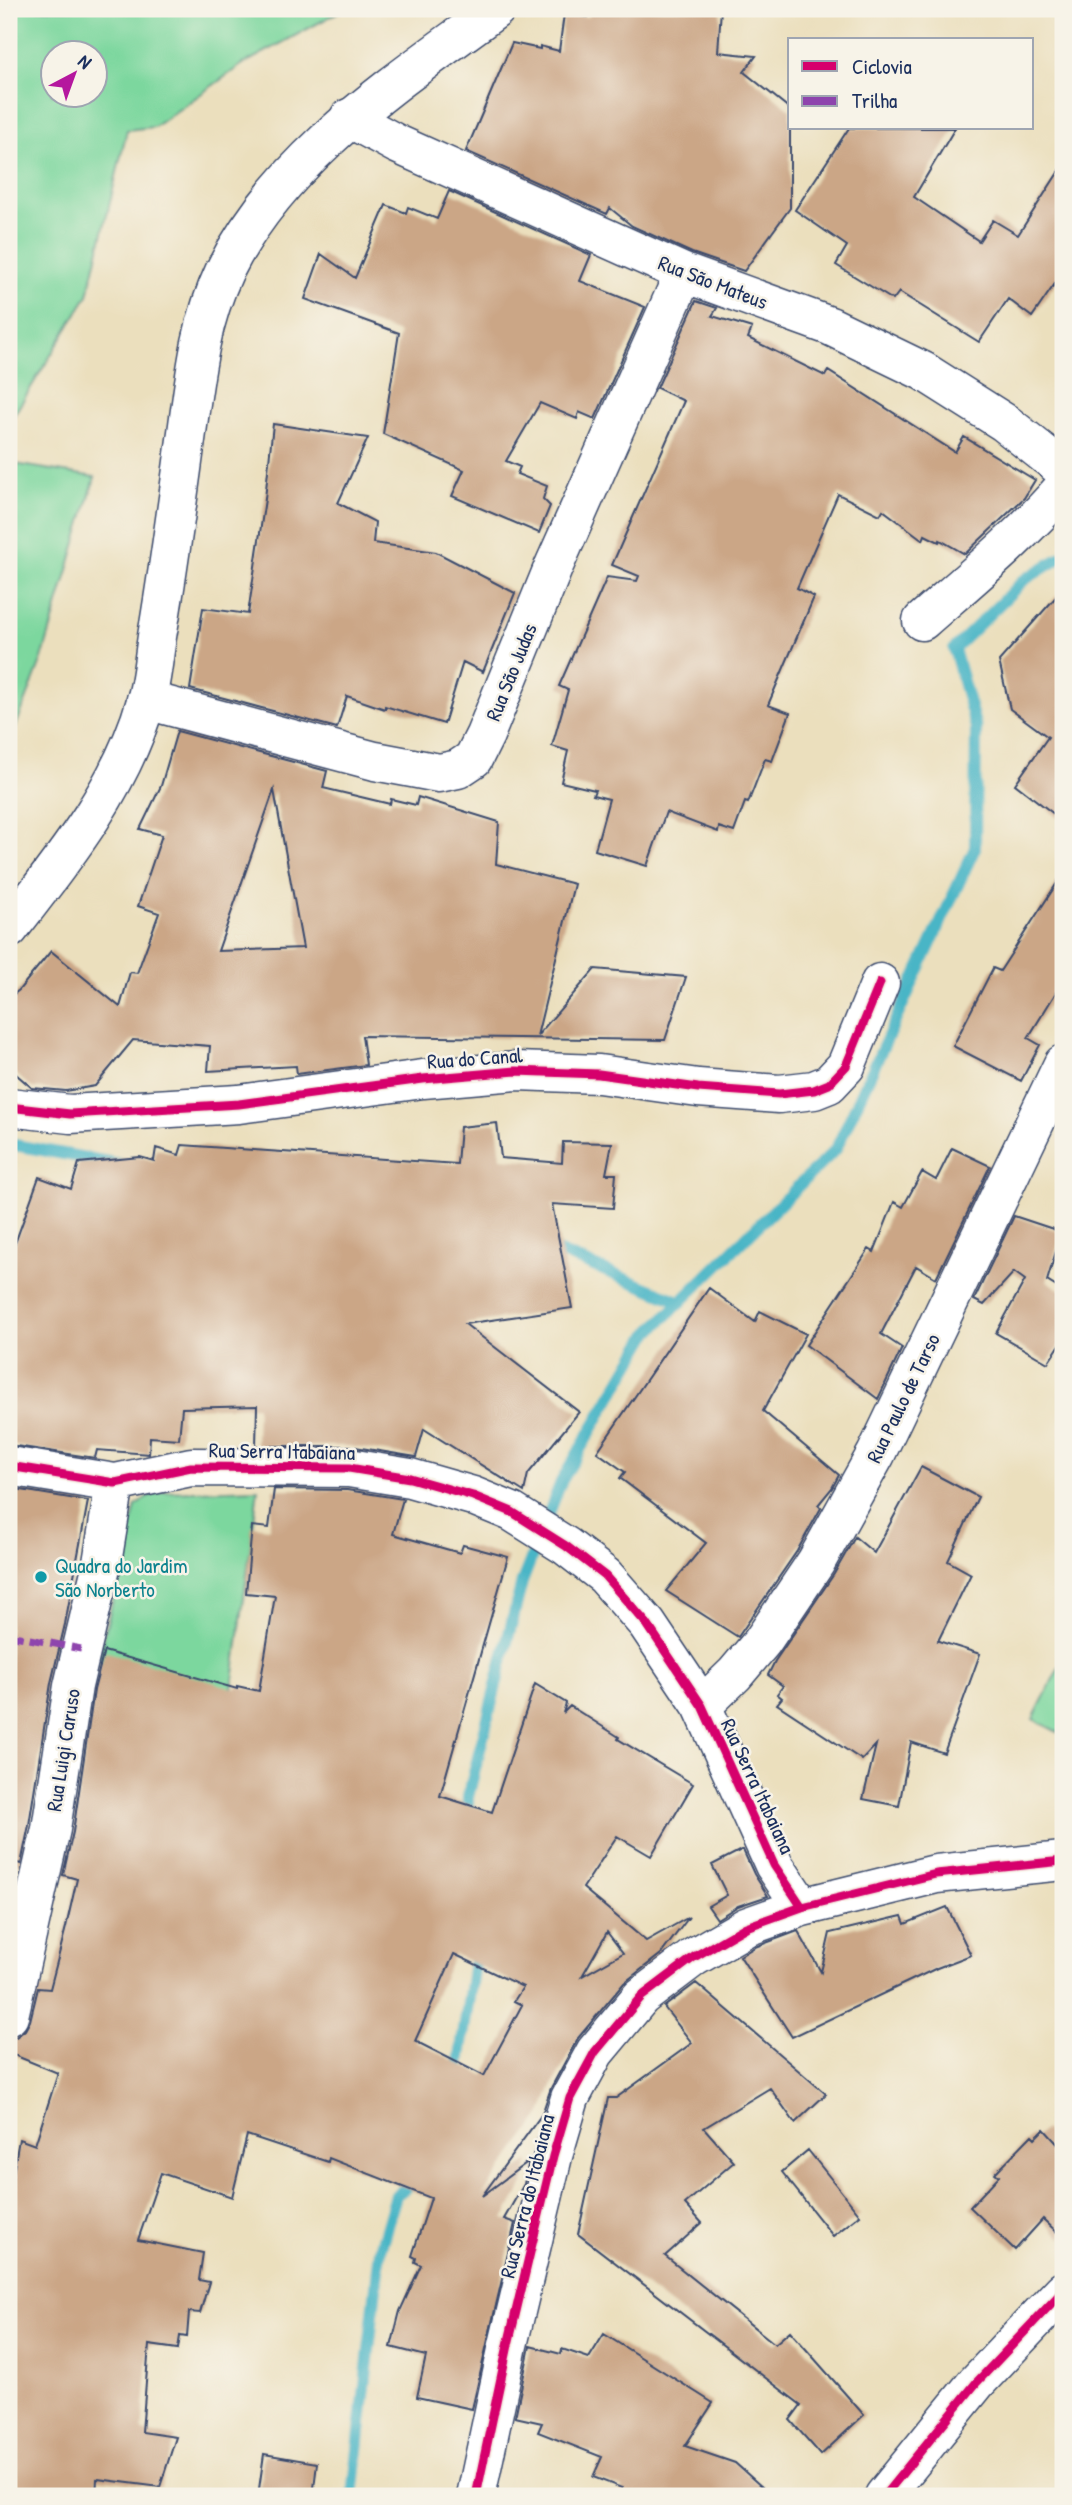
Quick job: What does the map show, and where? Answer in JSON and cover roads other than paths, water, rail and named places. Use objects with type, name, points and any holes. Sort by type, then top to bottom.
[{"type":"street","points":[[9,929],[71,849],[98,805],[121,761],[146,700],[167,576],[200,341],[224,273],[253,223],[288,181],[349,118],[496,9]]},
{"type":"street","name":"Rua São Mateus","points":[[349,118],[410,149],[684,273],[830,326],[923,371],[1005,423],[1063,468]]},
{"type":"street","name":"Rua São Judas","points":[[146,700],[375,761],[426,771],[439,773],[458,769],[473,759],[553,568],[684,273]]},
{"type":"street","points":[[922,621],[998,555],[1063,488]]},
{"type":"street","name":"Rua do Canal","points":[[9,1107],[70,1114],[239,1104],[423,1079],[516,1071],[599,1074],[698,1088],[779,1094],[814,1090],[829,1084],[846,1066],[880,983]]},
{"type":"street","name":"Rua Paulo de Tarso","points":[[702,1706],[735,1674],[762,1642],[816,1562],[876,1454],[1063,1064]]},
{"type":"street","name":"Rua Serra Itabaiana","points":[[9,1465],[115,1483],[191,1467],[349,1468],[410,1478],[472,1496],[512,1512],[566,1546],[605,1576],[647,1624],[702,1706],[774,1865],[802,1907]]},
{"type":"street","name":"Rua Luigi Caruso","points":[[9,2017],[51,1829],[73,1686],[102,1563],[115,1483]]},
{"type":"street","name":"Rua Serra do Itabaiana","points":[[476,2496],[508,2345],[553,2156],[570,2098],[594,2052],[641,1997],[694,1957],[746,1927],[802,1907],[936,1874],[1063,1861]]},
{"type":"street","points":[[884,2496],[976,2384],[1063,2291]]},
{"type":"waterway","points":[[467,1820],[468,1797],[522,1582],[561,1482],[647,1335],[836,1149],[975,848],[976,728],[954,649],[1024,580],[1063,556]]},
{"type":"waterway","points":[[9,1144],[119,1164]]},
{"type":"waterway","points":[[545,1246],[681,1302]]},
{"type":"waterway","points":[[457,2077],[476,1949]]},
{"type":"waterway","points":[[353,2496],[380,2250],[396,2195],[416,2180]]},
{"type":"place","name":"Quadra do Jardim São Norberto","points":[[41,1577]]}]
